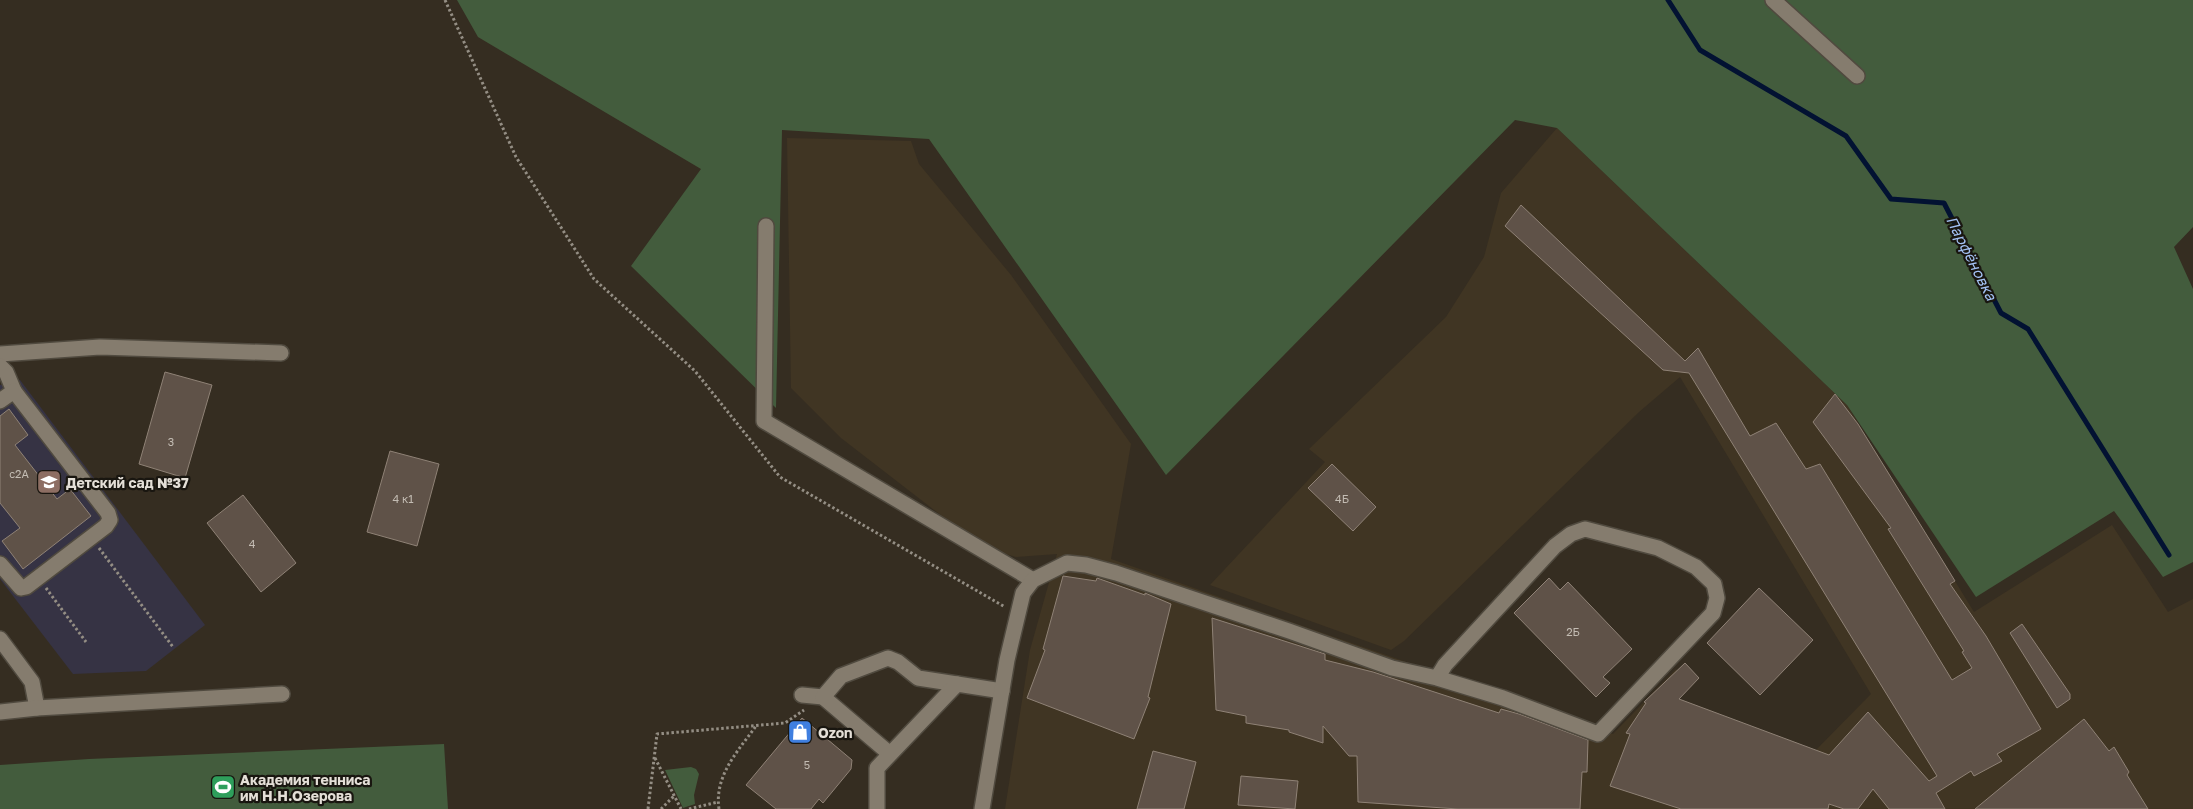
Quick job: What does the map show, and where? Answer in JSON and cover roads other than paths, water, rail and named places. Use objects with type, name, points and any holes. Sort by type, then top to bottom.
[{"type":"street","points":[[1773,0],[1857,76]]},
{"type":"street","points":[[766,226],[764,421],[1033,580]]},
{"type":"street","points":[[0,354],[100,347],[281,353]]},
{"type":"street","points":[[0,366],[6,372],[14,390],[108,513],[110,520],[106,526],[91,538],[26,587],[21,588],[17,586],[0,564]]},
{"type":"street","points":[[0,401],[14,390]]},
{"type":"street","points":[[982,809],[1016,613],[1022,593],[1033,580],[1067,563],[1086,564],[1288,630],[1392,668],[1438,678],[1503,698],[1598,734],[1713,613],[1717,598],[1714,584],[1696,567],[1658,548],[1585,529],[1572,534],[1555,546],[1445,665],[1438,678]]},
{"type":"street","points":[[0,639],[32,682],[37,708]]},
{"type":"street","points":[[823,697],[841,676],[888,658],[898,662],[918,678],[1002,691]]},
{"type":"street","points":[[877,809],[878,768],[957,684]]},
{"type":"street","points":[[0,712],[37,708],[282,694]]},
{"type":"street","points":[[802,695],[823,697],[890,754]]},
{"type":"waterway","name":"Парфёновка","points":[[1668,0],[1700,50],[1846,136],[1891,199],[1944,203],[2001,313],[2028,329],[2169,555]]},
{"type":"place","name":"Детский сад №37","points":[[49,482]]},
{"type":"place","name":"Ozon","points":[[800,732]]},
{"type":"place","name":"Академия тенниса им Н.Н.Озерова","points":[[223,787]]}]
